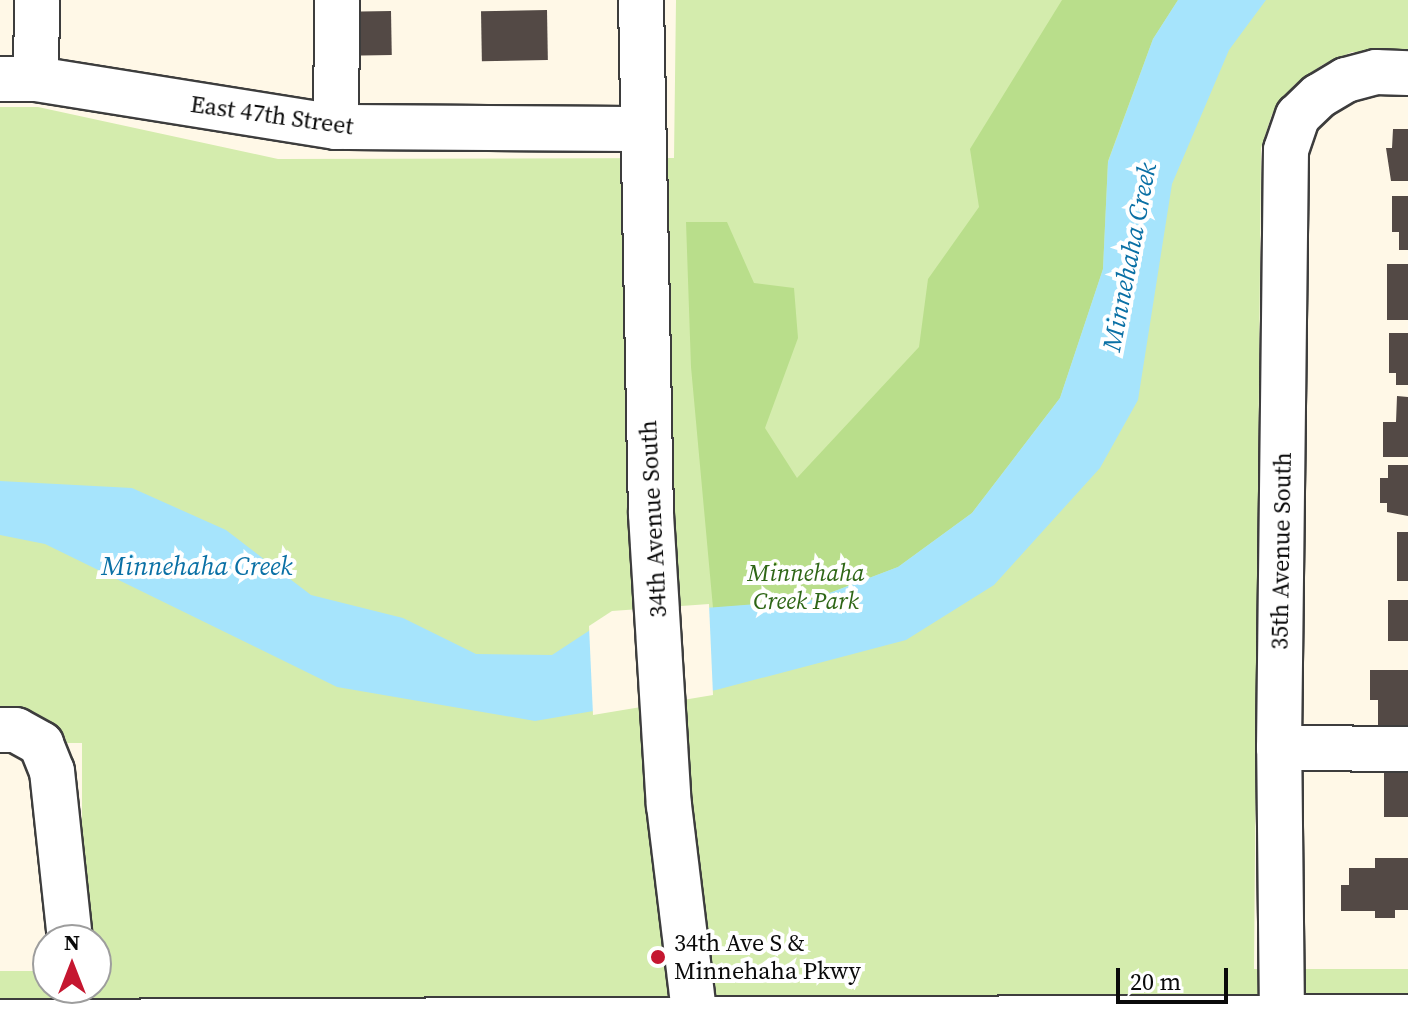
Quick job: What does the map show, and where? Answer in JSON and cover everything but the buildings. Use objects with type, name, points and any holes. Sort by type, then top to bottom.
[{"type":"street","points":[[18,79],[37,0]]},
{"type":"street","points":[[336,127],[337,0]]},
{"type":"street","name":"34th Avenue South","points":[[641,0],[641,129],[651,514],[669,805],[696,1029]]},
{"type":"street","name":"35th Avenue South","points":[[1282,1017],[1279,748],[1286,150],[1298,116],[1319,96],[1346,80],[1376,72],[1408,73]]},
{"type":"street","name":"East 47th Street","points":[[18,79],[336,127],[641,129]]},
{"type":"street","points":[[0,730],[16,730],[41,744],[52,771],[68,924]]},
{"type":"street","points":[[1279,748],[1408,749]]},
{"type":"street","points":[[0,1022],[72,1005],[696,1029],[1408,1017]]},
{"type":"green space","name":"Minnehaha Creek Park","points":[[676,0],[1408,0],[1408,52],[1352,52],[1322,65],[1294,85],[1272,114],[1261,148],[1254,969],[1408,969],[1408,1036],[0,1036],[0,971],[32,971],[32,1004],[112,1004],[112,924],[82,924],[82,743],[0,743],[0,107],[38,107],[278,159],[674,158]]},
{"type":"green space","points":[[1062,0],[1178,0],[1153,39],[1108,161],[1103,269],[1060,398],[972,513],[898,567],[811,600],[713,608],[691,367],[686,222],[727,222],[754,283],[794,288],[798,338],[765,428],[797,478],[919,347],[928,279],[979,207],[970,149]]},
{"type":"water","name":"Minnehaha Creek","points":[[1178,0],[1266,0],[1229,50],[1172,184],[1138,400],[1100,468],[994,585],[906,640],[716,690],[535,721],[337,687],[45,544],[0,535],[0,481],[132,488],[226,530],[311,595],[403,618],[476,654],[552,655],[613,615],[811,600],[898,567],[972,513],[1060,398],[1103,269],[1108,162],[1153,39]]},
{"type":"pier","points":[[709,604],[713,695],[593,715],[589,626],[612,611]]},
{"type":"place","name":"34th Ave S & Minnehaha Pkwy","points":[[658,957]]}]
